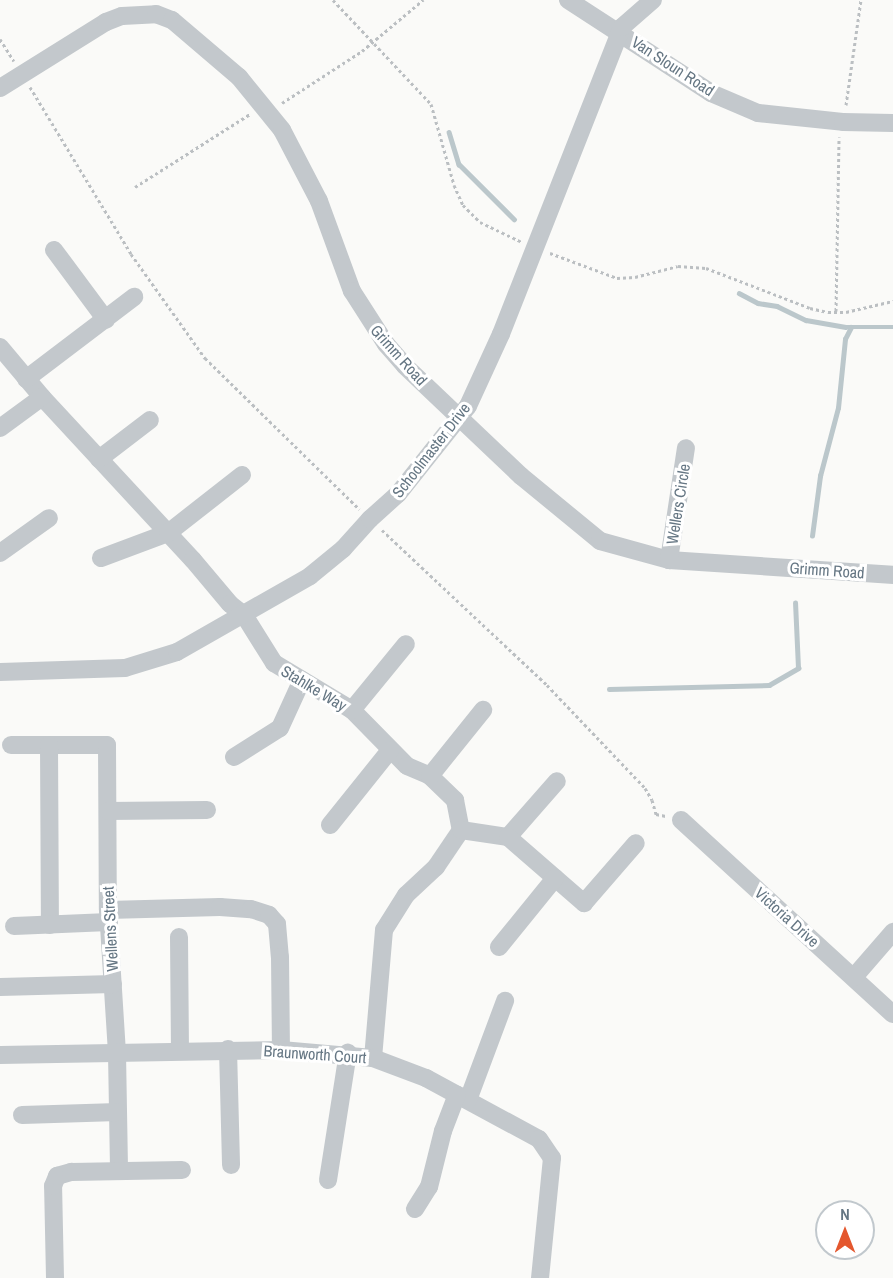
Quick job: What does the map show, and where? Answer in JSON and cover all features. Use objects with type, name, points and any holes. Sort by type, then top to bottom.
[{"type":"street","name":"Van Sloun Road","points":[[568,0],[621,32],[711,93],[758,113],[843,122],[893,123]]},
{"type":"street","name":"Schoolmaster Drive","points":[[0,672],[125,668],[177,652],[244,615],[330,561],[370,519],[398,494],[468,406],[501,334],[622,27],[653,0]]},
{"type":"street","name":"Grimm Road","points":[[0,88],[106,22],[122,16],[156,15],[172,20],[238,77],[266,108],[297,154],[320,201],[352,291],[369,321],[405,366],[521,476],[600,541],[669,560],[893,575]]},
{"type":"street","points":[[54,250],[106,320]]},
{"type":"street","points":[[26,379],[134,297]]},
{"type":"street","name":"Stahlke Way","points":[[0,347],[42,398],[168,533],[230,604],[244,615],[274,663],[352,710],[407,766],[430,776],[455,800],[461,830]]},
{"type":"street","points":[[0,428],[42,398]]},
{"type":"street","points":[[99,459],[150,420]]},
{"type":"street","name":"Wellers Circle","points":[[669,560],[686,448]]},
{"type":"street","points":[[101,558],[168,533],[242,475]]},
{"type":"street","points":[[0,553],[49,518]]},
{"type":"street","points":[[352,710],[406,644]]},
{"type":"street","points":[[234,757],[280,728],[302,680]]},
{"type":"street","points":[[430,776],[483,710]]},
{"type":"street","points":[[11,745],[49,745],[50,924]]},
{"type":"street","name":"Wellens Street","points":[[49,745],[107,745],[109,916],[117,1053],[119,1171]]},
{"type":"street","points":[[330,825],[390,750]]},
{"type":"street","points":[[508,837],[557,781]]},
{"type":"street","points":[[108,811],[207,810]]},
{"type":"street","name":"Victoria Drive","points":[[681,820],[893,1014]]},
{"type":"street","points":[[373,1058],[384,930],[406,895],[436,867],[461,830],[508,837],[584,903],[636,843]]},
{"type":"street","points":[[499,947],[555,878]]},
{"type":"street","points":[[14,926],[220,907],[251,909],[269,915],[277,924],[280,957],[281,1050]]},
{"type":"street","points":[[854,977],[893,932]]},
{"type":"street","points":[[179,937],[180,1051]]},
{"type":"street","points":[[0,987],[113,984]]},
{"type":"street","points":[[415,1209],[429,1187],[443,1131],[463,1097],[504,1001]]},
{"type":"street","points":[[228,1049],[231,1165]]},
{"type":"street","name":"Braunworth Court","points":[[0,1055],[228,1049],[348,1053],[373,1058],[426,1078],[539,1139],[552,1158],[540,1278]]},
{"type":"street","points":[[328,1180],[348,1053]]},
{"type":"street","points":[[22,1115],[118,1112]]},
{"type":"street","points":[[55,1278],[53,1186],[57,1176],[71,1172],[182,1170]]},
{"type":"path","points":[[135,187],[254,112],[280,104],[362,51],[423,0]]},
{"type":"path","points":[[836,311],[839,129],[843,122],[861,0]]},
{"type":"path","points":[[0,39],[131,254],[205,358],[343,496],[547,685],[645,788],[656,814],[681,820]]},
{"type":"path","points":[[860,309],[893,301]]},
{"type":"waterway","points":[[449,132],[459,164],[514,219]]},
{"type":"waterway","points":[[739,293],[758,303],[777,306],[806,320],[845,327],[893,327]]},
{"type":"waterway","points":[[812,536],[820,476],[838,408],[845,339],[851,327]]},
{"type":"waterway","points":[[609,689],[769,685],[798,668],[795,603]]}]
